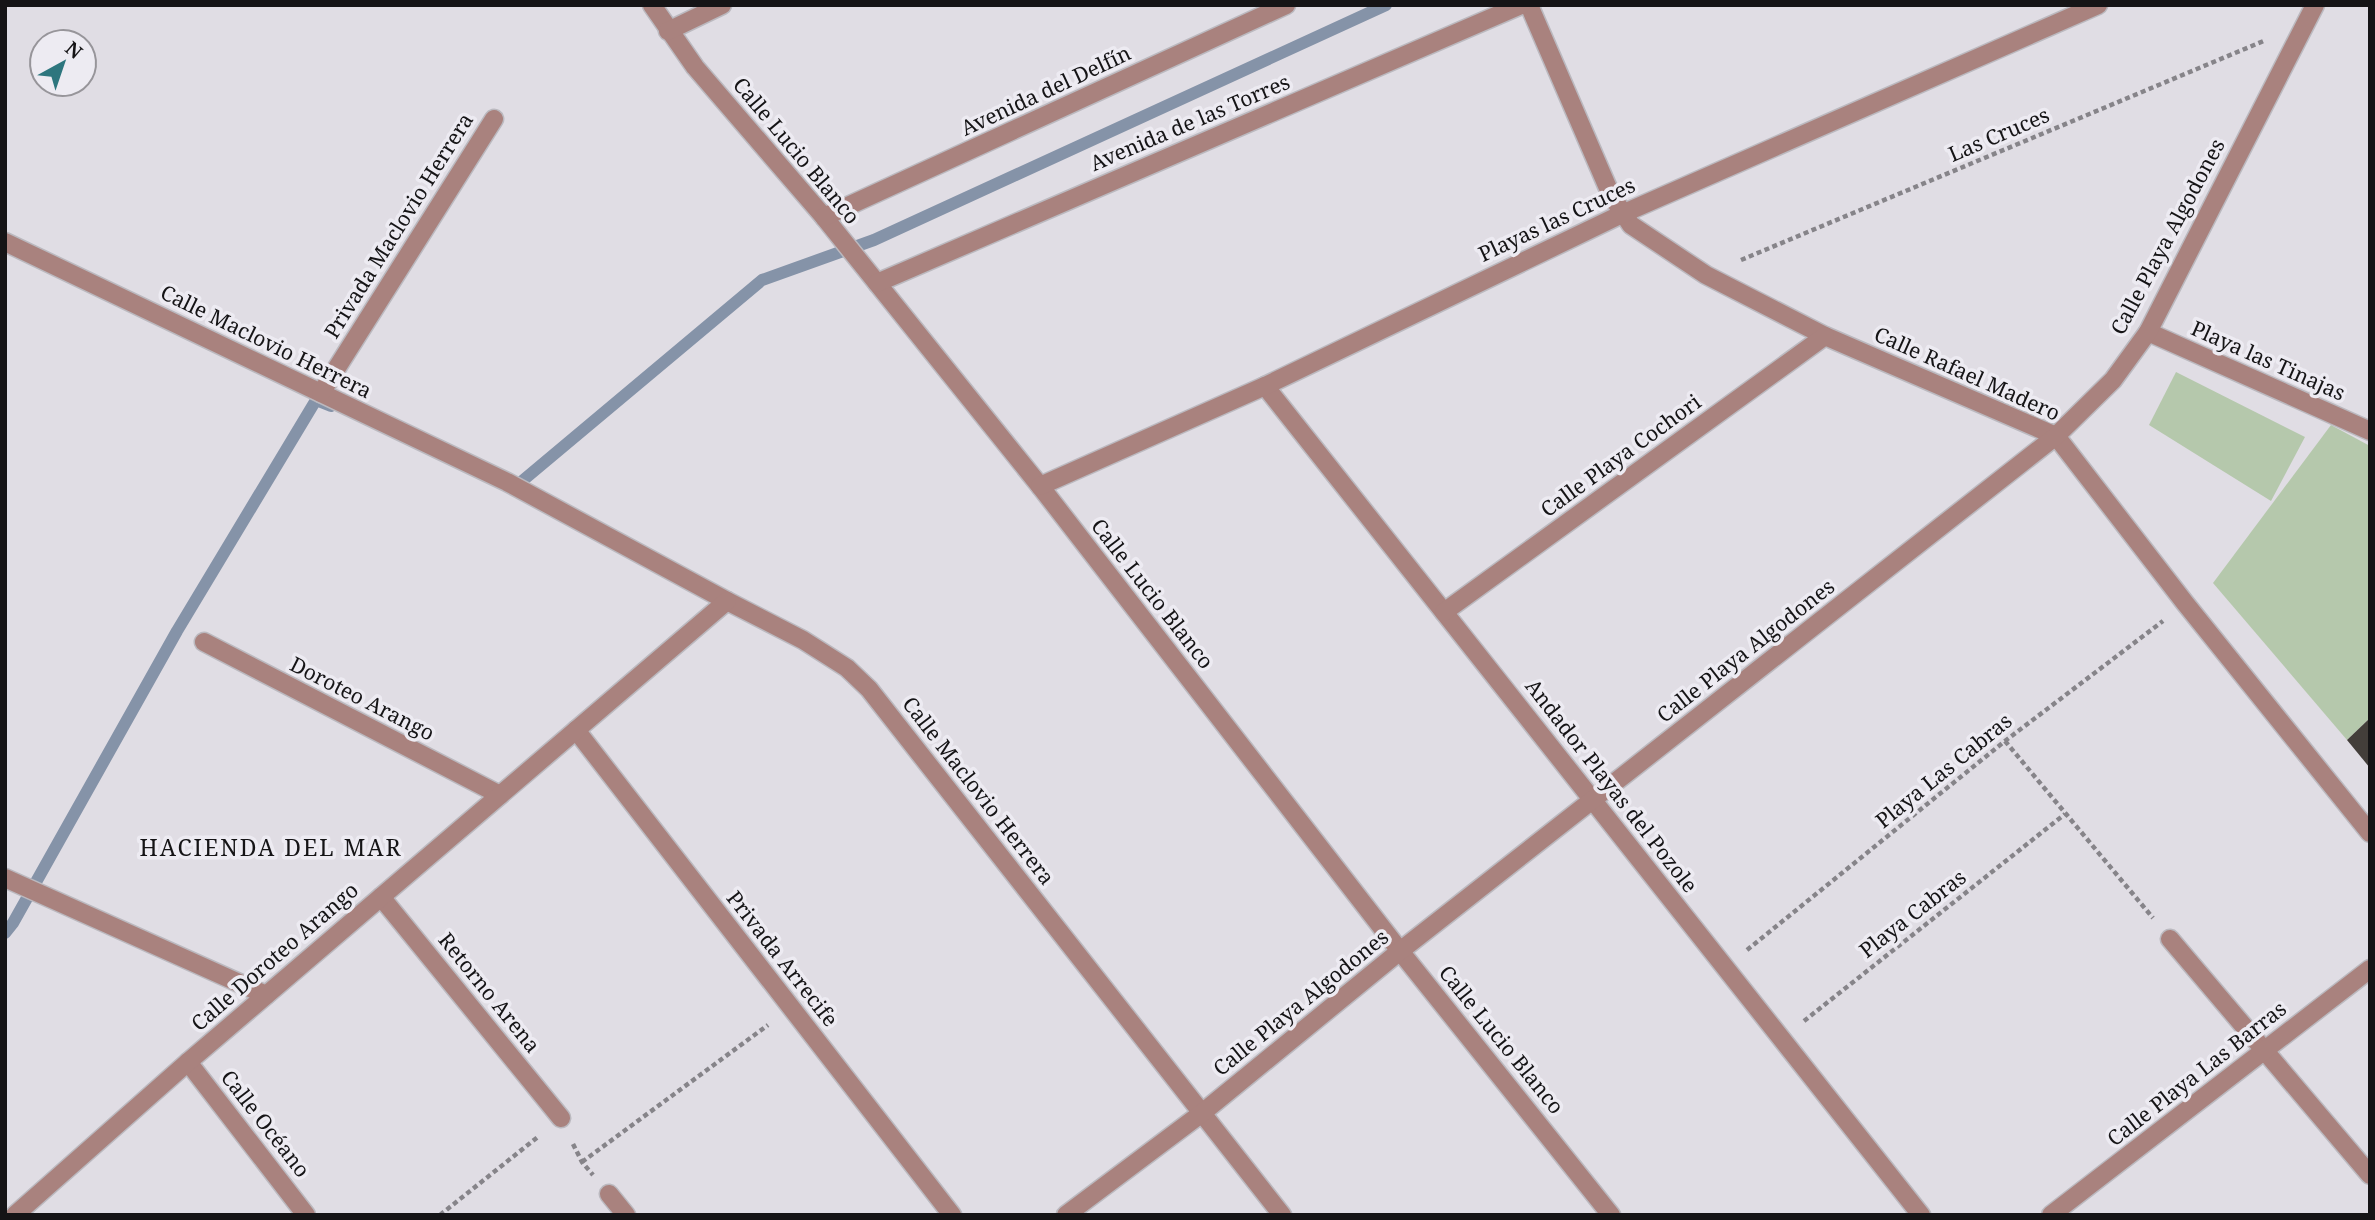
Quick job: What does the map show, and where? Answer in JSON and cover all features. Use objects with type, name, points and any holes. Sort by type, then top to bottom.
[{"type":"street","name":"Calle Lucio Blanco","points":[[652,5],[695,67],[824,217],[1040,486],[1400,951],[1611,1215]]},
{"type":"street","points":[[668,31],[722,5]]},
{"type":"street","name":"Avenida del Delfín","points":[[824,217],[1286,5]]},
{"type":"street","name":"Avenida de las Torres","points":[[877,283],[1521,5]]},
{"type":"street","name":"Calle Rafael Madero","points":[[1529,5],[1611,195],[1631,225],[1706,275],[1825,336],[2056,436],[2185,603],[2370,833]]},
{"type":"street","name":"Playas las Cruces","points":[[1040,486],[1265,386],[1622,214],[2098,5]]},
{"type":"street","name":"Calle Playa Algodones","points":[[1066,1215],[1202,1113],[1400,951],[2056,436],[2113,380],[2148,332],[2315,5]]},
{"type":"street","name":"Privada Maclovio Herrera","points":[[321,393],[494,119]]},
{"type":"street","name":"Calle Maclovio Herrera","points":[[5,242],[507,482],[825,653],[847,668],[869,689],[1282,1215]]},
{"type":"street","name":"Playa las Tinajas","points":[[2148,332],[2370,431]]},
{"type":"street","name":"Calle Playa Cochori","points":[[1444,612],[1825,336]]},
{"type":"street","name":"Andador Playas del Pozole","points":[[1265,386],[1921,1215]]},
{"type":"street","name":"Calle Doroteo Arango","points":[[15,1215],[188,1062],[727,601]]},
{"type":"street","name":"Doroteo Arango","points":[[204,642],[499,796]]},
{"type":"street","name":"Privada Arrecife","points":[[576,730],[952,1215]]},
{"type":"street","points":[[5,878],[266,995]]},
{"type":"street","name":"Retorno Arena","points":[[381,897],[561,1118]]},
{"type":"street","points":[[2170,939],[2370,1175]]},
{"type":"street","name":"Calle Playa Las Barras","points":[[2051,1215],[2370,969]]},
{"type":"street","name":"Calle Océano","points":[[188,1062],[306,1215]]},
{"type":"street","points":[[610,1194],[626,1215]]},
{"type":"path","name":"Las Cruces","points":[[1706,275],[2305,24]]},
{"type":"path","name":"Playa Las Cabras","points":[[1725,967],[2005,741],[2185,603]]},
{"type":"path","points":[[2005,741],[2170,939]]},
{"type":"path","name":"Playa Cabras","points":[[1781,1038],[2065,814]]},
{"type":"path","points":[[582,1163],[792,1008]]},
{"type":"path","points":[[440,1215],[561,1118],[582,1163],[610,1194]]},
{"type":"green space","points":[[2176,372],[2305,437],[2271,501],[2149,425]]},
{"type":"green space","points":[[2331,425],[2370,446],[2370,718],[2347,740],[2213,583]]},
{"type":"building","points":[[2370,718],[2370,768],[2347,740]]},
{"type":"waterway","points":[[511,485],[515,487],[762,280],[874,240],[1386,5]]},
{"type":"waterway","points":[[5,933],[177,631],[316,400],[331,406]]},
{"type":"district","name":"HACIENDA DEL MAR","points":[[271,848]]}]
